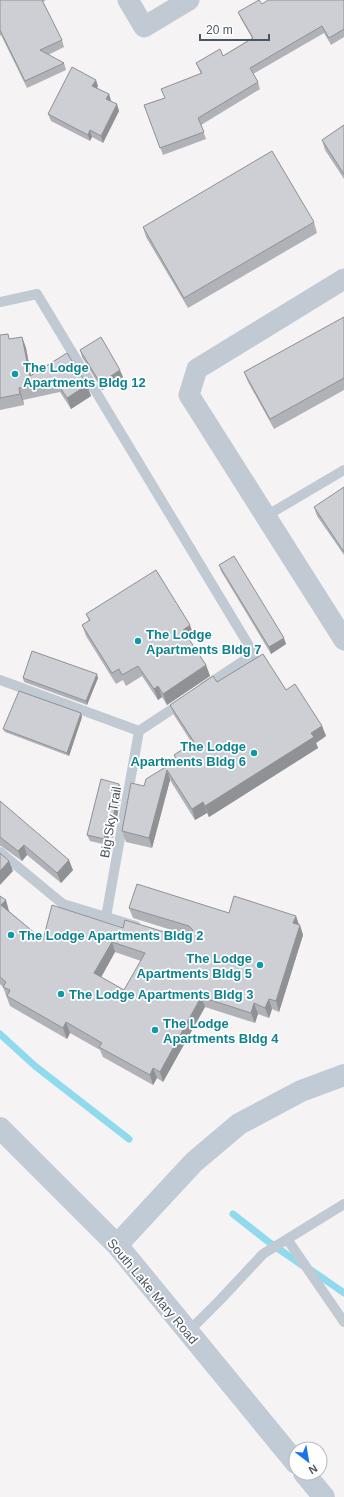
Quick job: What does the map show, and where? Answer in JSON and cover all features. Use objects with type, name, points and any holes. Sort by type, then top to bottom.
[{"type":"main road","points":[[117,1245],[194,1162],[239,1124],[301,1091],[344,1074]]},
{"type":"main road","name":"South Lake Mary Road","points":[[0,1128],[117,1245],[288,1453]]},
{"type":"main road","points":[[311,1481],[324,1497]]},
{"type":"street","points":[[128,0],[144,27],[189,0]]},
{"type":"street","points":[[344,279],[197,369],[189,395],[344,640]]},
{"type":"lane","points":[[0,302],[37,294],[254,654],[139,731],[0,680]]},
{"type":"lane","points":[[266,516],[344,470]]},
{"type":"lane","name":"Big Sky Trail","points":[[106,917],[139,731]]},
{"type":"lane","points":[[0,852],[63,904],[144,929]]},
{"type":"lane","points":[[188,1332],[263,1254],[344,1204]]},
{"type":"lane","points":[[287,1239],[344,1322]]},
{"type":"building","points":[[0,0],[42,0],[62,40],[40,50],[64,63],[25,81],[0,30]]},
{"type":"building","points":[[259,0],[262,4],[268,0],[344,0],[344,29],[329,38],[322,26],[250,68],[258,82],[198,118],[204,132],[160,148],[144,105],[165,98],[161,89],[202,73],[196,63],[220,49],[223,56],[253,38],[238,12]]},
{"type":"building","points":[[72,67],[96,80],[92,86],[109,94],[106,99],[117,104],[101,136],[90,130],[88,135],[48,114]]},
{"type":"building","points":[[344,125],[344,174],[322,140]]},
{"type":"building","points":[[272,151],[314,222],[184,298],[143,227]]},
{"type":"building","points":[[344,317],[344,378],[270,419],[244,372]]},
{"type":"building","points":[[8,334],[9,339],[22,337],[30,376],[67,353],[87,385],[67,398],[56,381],[19,388],[20,394],[0,398],[0,335]]},
{"type":"building","points":[[101,337],[120,370],[100,383],[80,350]]},
{"type":"building","points":[[344,487],[344,552],[314,507]]},
{"type":"building","points":[[234,556],[284,638],[269,647],[219,565]]},
{"type":"building","name":"The Lodge Apartments Bldg 7","points":[[156,570],[190,625],[183,630],[206,665],[163,694],[158,686],[154,689],[138,666],[122,675],[119,669],[112,673],[82,625],[90,620],[86,614]]},
{"type":"building","points":[[32,651],[97,674],[86,701],[23,678]]},
{"type":"building","points":[[263,654],[286,690],[295,684],[322,726],[311,733],[314,737],[205,806],[203,802],[192,809],[167,770],[149,838],[122,831],[131,783],[144,786],[146,779],[177,760],[174,755],[194,742],[170,705],[213,676],[217,682]]},
{"type":"building","points":[[19,691],[81,713],[67,753],[3,729]]},
{"type":"building","points":[[101,779],[119,784],[111,832],[106,830],[104,839],[87,835]]},
{"type":"building","points":[[0,801],[69,860],[57,873],[24,845],[18,851],[0,837]]},
{"type":"building","points":[[0,853],[9,861],[0,871]]},
{"type":"building","points":[[137,884],[229,913],[234,896],[296,916],[293,923],[300,925],[276,1001],[269,999],[265,1008],[254,1003],[251,1013],[201,997],[160,1072],[153,1068],[150,1075],[99,1047],[102,1043],[66,1022],[63,1028],[7,996],[10,990],[3,987],[6,982],[0,977],[0,896],[6,900],[1,905],[43,940],[52,905],[123,928],[125,920],[184,938],[191,936],[193,930],[189,926],[129,908]],"holes":[[[112,942],[145,953],[124,990],[94,973]]]},
{"type":"waterway","points":[[0,1034],[35,1066],[129,1139]]},
{"type":"waterway","points":[[233,1214],[270,1243],[302,1265]]},
{"type":"waterway","points":[[311,1270],[344,1293]]},
{"type":"place","name":"The Lodge Apartments Bldg 12","points":[[15,374]]},
{"type":"place","name":"The Lodge Apartments Bldg 7","points":[[138,641]]},
{"type":"place","name":"The Lodge Apartments Bldg 6","points":[[254,753]]},
{"type":"place","name":"The Lodge Apartments Bldg 2","points":[[11,935]]},
{"type":"place","name":"The Lodge Apartments Bldg 5","points":[[260,965]]},
{"type":"place","name":"The Lodge Apartments Bldg 3","points":[[61,994]]},
{"type":"place","name":"The Lodge Apartments Bldg 4","points":[[155,1030]]}]
